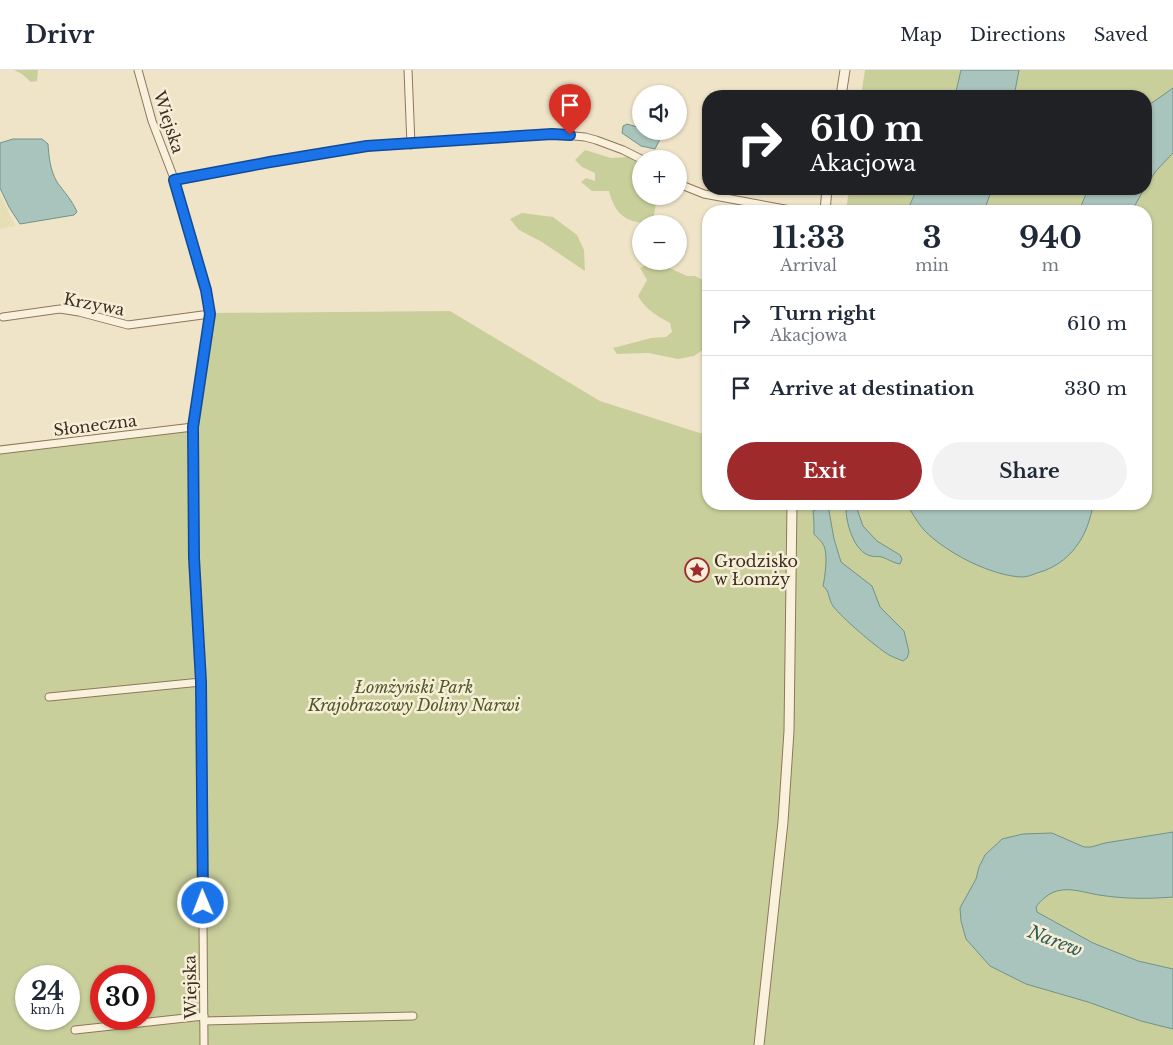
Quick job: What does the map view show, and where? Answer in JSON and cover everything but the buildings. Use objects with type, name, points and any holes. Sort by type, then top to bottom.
[{"type":"street","name":"Wiejska","points":[[138,70],[152,121],[174,180],[206,290],[210,314],[193,427],[194,558],[201,682],[204,1045]]},
{"type":"street","points":[[408,70],[411,144]]},
{"type":"street","points":[[841,90],[845,70]]},
{"type":"street","points":[[174,180],[367,146],[552,134],[585,137],[632,154]]},
{"type":"street","points":[[687,187],[702,193]]},
{"type":"street","points":[[709,195],[764,205]]},
{"type":"street","name":"Krzywa","points":[[3,316],[60,310],[79,312],[128,325],[210,314]]},
{"type":"street","name":"Słoneczna","points":[[0,450],[193,427]]},
{"type":"street","points":[[759,1045],[784,802],[788,731],[792,510]]},
{"type":"street","points":[[49,698],[201,682]]},
{"type":"street","points":[[80,1030],[204,1018],[413,1016]]},
{"type":"shaded area","points":[[0,193],[15,226],[0,229]]},
{"type":"green space","points":[[14,70],[38,70],[37,81],[31,82]]},
{"type":"green space","points":[[865,70],[961,70],[956,90],[862,90]]},
{"type":"green space","name":"Łomżyński Park Krajobrazowy Doliny Narwi","points":[[975,70],[1173,70],[1173,1045],[0,1045],[0,445],[198,423],[210,313],[450,311],[600,401],[702,434],[702,510],[1152,510],[1152,205],[950,205],[951,195],[1152,195],[1152,90],[967,90]]},
{"type":"green space","points":[[585,150],[611,158],[627,157],[632,160],[632,205],[656,205],[654,215],[632,215],[632,221],[624,217],[613,204],[609,191],[592,191],[581,182],[586,178],[595,181],[595,173],[582,167],[575,160]]},
{"type":"green space","points":[[848,195],[914,195],[910,205],[847,205]]},
{"type":"green space","points":[[522,213],[553,217],[577,235],[584,250],[585,271],[542,242],[519,230],[510,219]]},
{"type":"green space","points":[[641,270],[674,270],[702,280],[702,351],[694,356],[678,359],[648,353],[617,354],[613,348],[651,338],[666,337],[672,332],[670,323],[656,315],[638,296],[647,280]]},
{"type":"water","points":[[961,70],[1019,70],[1015,90],[956,90]]},
{"type":"water","points":[[1173,88],[1173,153],[1152,177],[1152,103]]},
{"type":"water","points":[[627,124],[632,125],[632,140],[622,133],[623,126]]},
{"type":"water","points":[[13,139],[42,139],[48,144],[49,159],[53,173],[77,212],[74,215],[20,224],[0,188],[0,143]]},
{"type":"water","points":[[632,140],[660,140],[655,149],[641,146]]},
{"type":"water","points":[[914,195],[990,195],[986,205],[910,205]]},
{"type":"water","points":[[1086,195],[1141,195],[1135,205],[1081,205]]},
{"type":"water","points":[[829,510],[834,539],[841,562],[872,586],[880,607],[904,631],[909,652],[907,658],[903,661],[889,655],[868,639],[837,611],[830,601],[827,590],[823,586],[826,555],[824,546],[814,534],[813,511]]},
{"type":"water","points":[[857,510],[863,526],[877,541],[900,555],[902,559],[900,564],[882,557],[871,556],[860,549],[853,537],[846,511]]},
{"type":"water","points":[[911,510],[1092,510],[1082,538],[1068,556],[1049,569],[1022,577],[1010,576],[969,561],[933,538],[917,521]]},
{"type":"water","name":"Narew","points":[[1173,832],[1173,897],[1127,898],[1062,890],[1048,895],[1036,907],[1037,912],[1093,943],[1138,961],[1173,969],[1173,1029],[1141,1021],[1088,1002],[1026,984],[990,966],[966,939],[960,908],[976,879],[985,855],[1002,839],[1023,834],[1052,833],[1084,847],[1091,847]]},
{"type":"place","name":"Grodzisko w Łomży","points":[[697,570]]},
{"type":"route","points":[[203,903],[201,682],[194,558],[193,427],[210,314],[206,290],[174,180],[367,146],[552,134],[570,135]]}]
